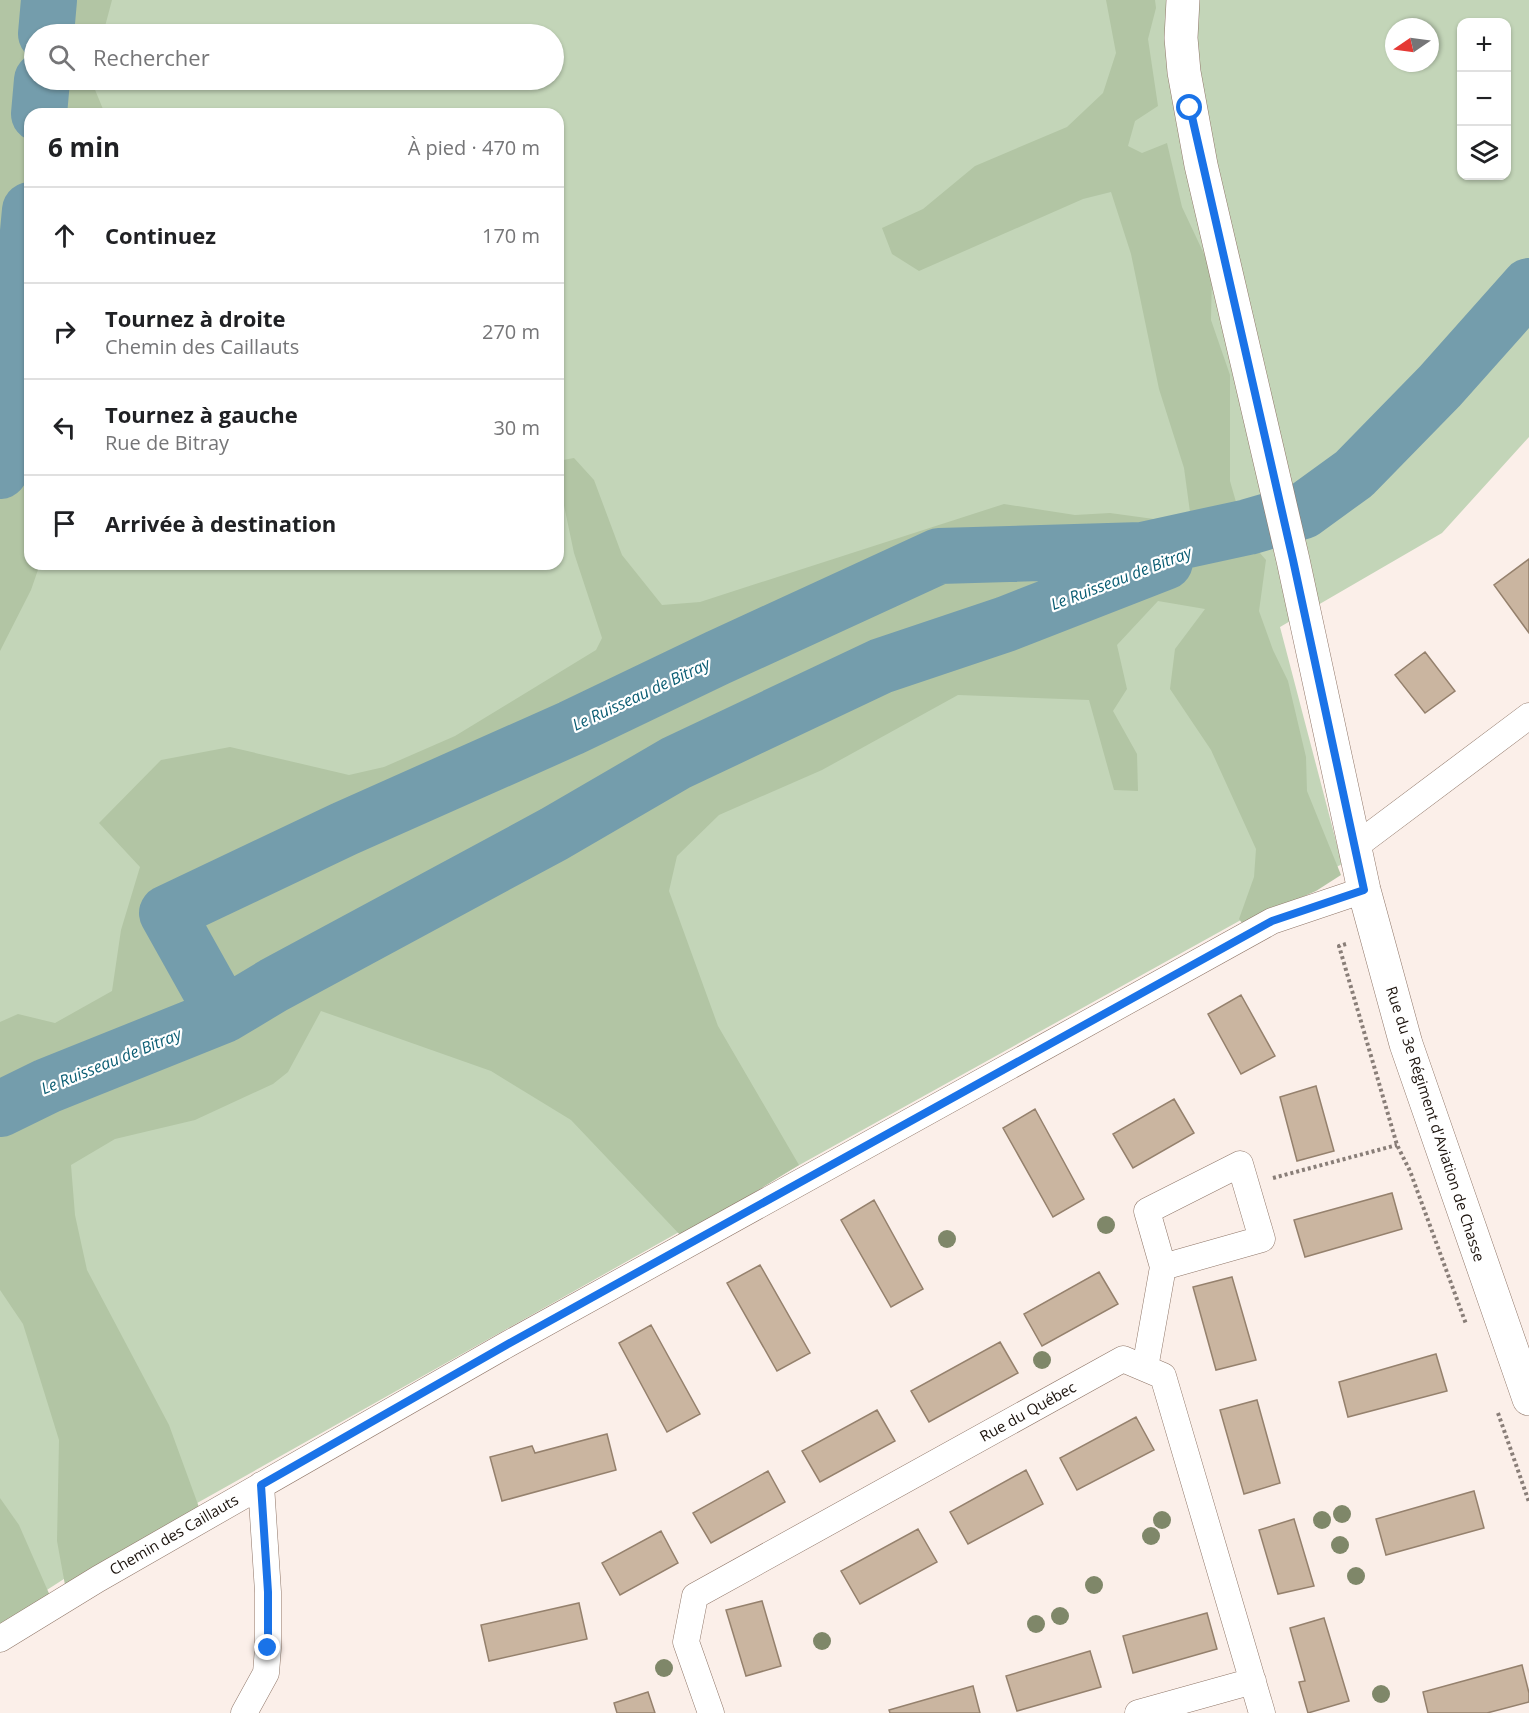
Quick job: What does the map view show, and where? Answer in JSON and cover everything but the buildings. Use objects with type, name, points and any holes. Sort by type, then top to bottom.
[{"type":"main road","name":"Rue du 3e Régiment d'Aviation de Chasse","points":[[1183,0],[1181,38],[1186,90],[1293,560],[1353,848],[1406,1044],[1529,1399]]},
{"type":"street","points":[[1353,848],[1529,716]]},
{"type":"street","name":"Chemin des Caillauts","points":[[0,1638],[98,1579],[508,1344],[1272,921],[1364,890]]},
{"type":"street","points":[[1145,1368],[1164,1267],[1147,1211],[1240,1164],[1262,1239],[1164,1267]]},
{"type":"street","name":"Rue du Québec","points":[[711,1713],[686,1642],[695,1596],[1123,1359],[1163,1376],[1262,1713]]},
{"type":"street","points":[[244,1713],[266,1673],[268,1657],[268,1592],[261,1485]]},
{"type":"street","points":[[1138,1713],[1253,1681]]},
{"type":"path","points":[[1339,946],[1397,1145],[1410,1171],[1470,1334]]},
{"type":"path","points":[[1246,1185],[1397,1145]]},
{"type":"path","points":[[1497,1409],[1529,1502]]},
{"type":"green space","points":[[0,0],[1529,0],[1529,437],[1442,533],[1280,627],[1342,864],[720,1209],[78,1570],[0,1620]]},
{"type":"green space","points":[[0,0],[112,0],[106,24],[24,24],[24,90],[95,90],[103,108],[24,108],[24,570],[38,570],[31,590],[0,651]]},
{"type":"green space","points":[[1106,0],[1155,0],[1156,8],[1148,39],[1158,106],[1135,121],[1128,146],[1142,153],[1167,143],[1182,207],[1212,271],[1211,320],[1230,375],[1230,481],[1246,537],[1266,560],[1259,611],[1273,650],[1288,681],[1306,757],[1307,791],[1341,875],[1316,891],[1242,923],[1239,919],[1254,877],[1256,849],[1211,750],[1170,689],[1175,649],[1205,609],[1158,601],[1117,645],[1127,689],[1113,711],[1137,754],[1138,791],[1114,790],[1089,700],[958,695],[822,770],[719,815],[677,856],[669,891],[718,1026],[799,1165],[682,1237],[571,1120],[491,1071],[321,1011],[288,1072],[273,1084],[195,1120],[115,1139],[71,1165],[75,1215],[87,1270],[169,1425],[200,1510],[65,1585],[57,1541],[59,1440],[23,1324],[0,1290],[0,1022],[18,1014],[55,1023],[112,991],[121,930],[140,867],[99,823],[161,760],[230,747],[349,775],[384,767],[455,736],[596,650],[602,638],[574,553],[564,506],[564,460],[574,458],[594,480],[622,555],[662,605],[700,602],[1004,504],[1075,515],[1110,513],[1161,520],[1190,512],[1184,468],[1159,389],[1131,254],[1111,192],[1083,199],[919,271],[892,254],[882,228],[923,209],[975,166],[1067,127],[1103,93],[1116,53]]},
{"type":"green space","points":[[0,1498],[19,1525],[51,1598],[0,1629]]},
{"type":"waterway","points":[[47,24],[49,0]]},
{"type":"waterway","points":[[40,108],[41,90]]},
{"type":"waterway","points":[[0,471],[8,448],[24,275]]},
{"type":"waterway","name":"Le Ruisseau de Bitray","points":[[0,1109],[47,1086],[224,1015],[167,913],[344,829],[571,728],[939,556],[1142,550],[1248,527],[1303,511],[1354,474],[1440,386],[1529,286]]},
{"type":"waterway","name":"Le Ruisseau de Bitray","points":[[224,1015],[274,985],[554,834],[676,763],[881,666],[1006,624],[1165,562]]},
{"type":"route","points":[[268,1648],[268,1592],[261,1485],[508,1344],[1272,921],[1364,890],[1353,848],[1293,560],[1201,165],[1190,108]]}]
